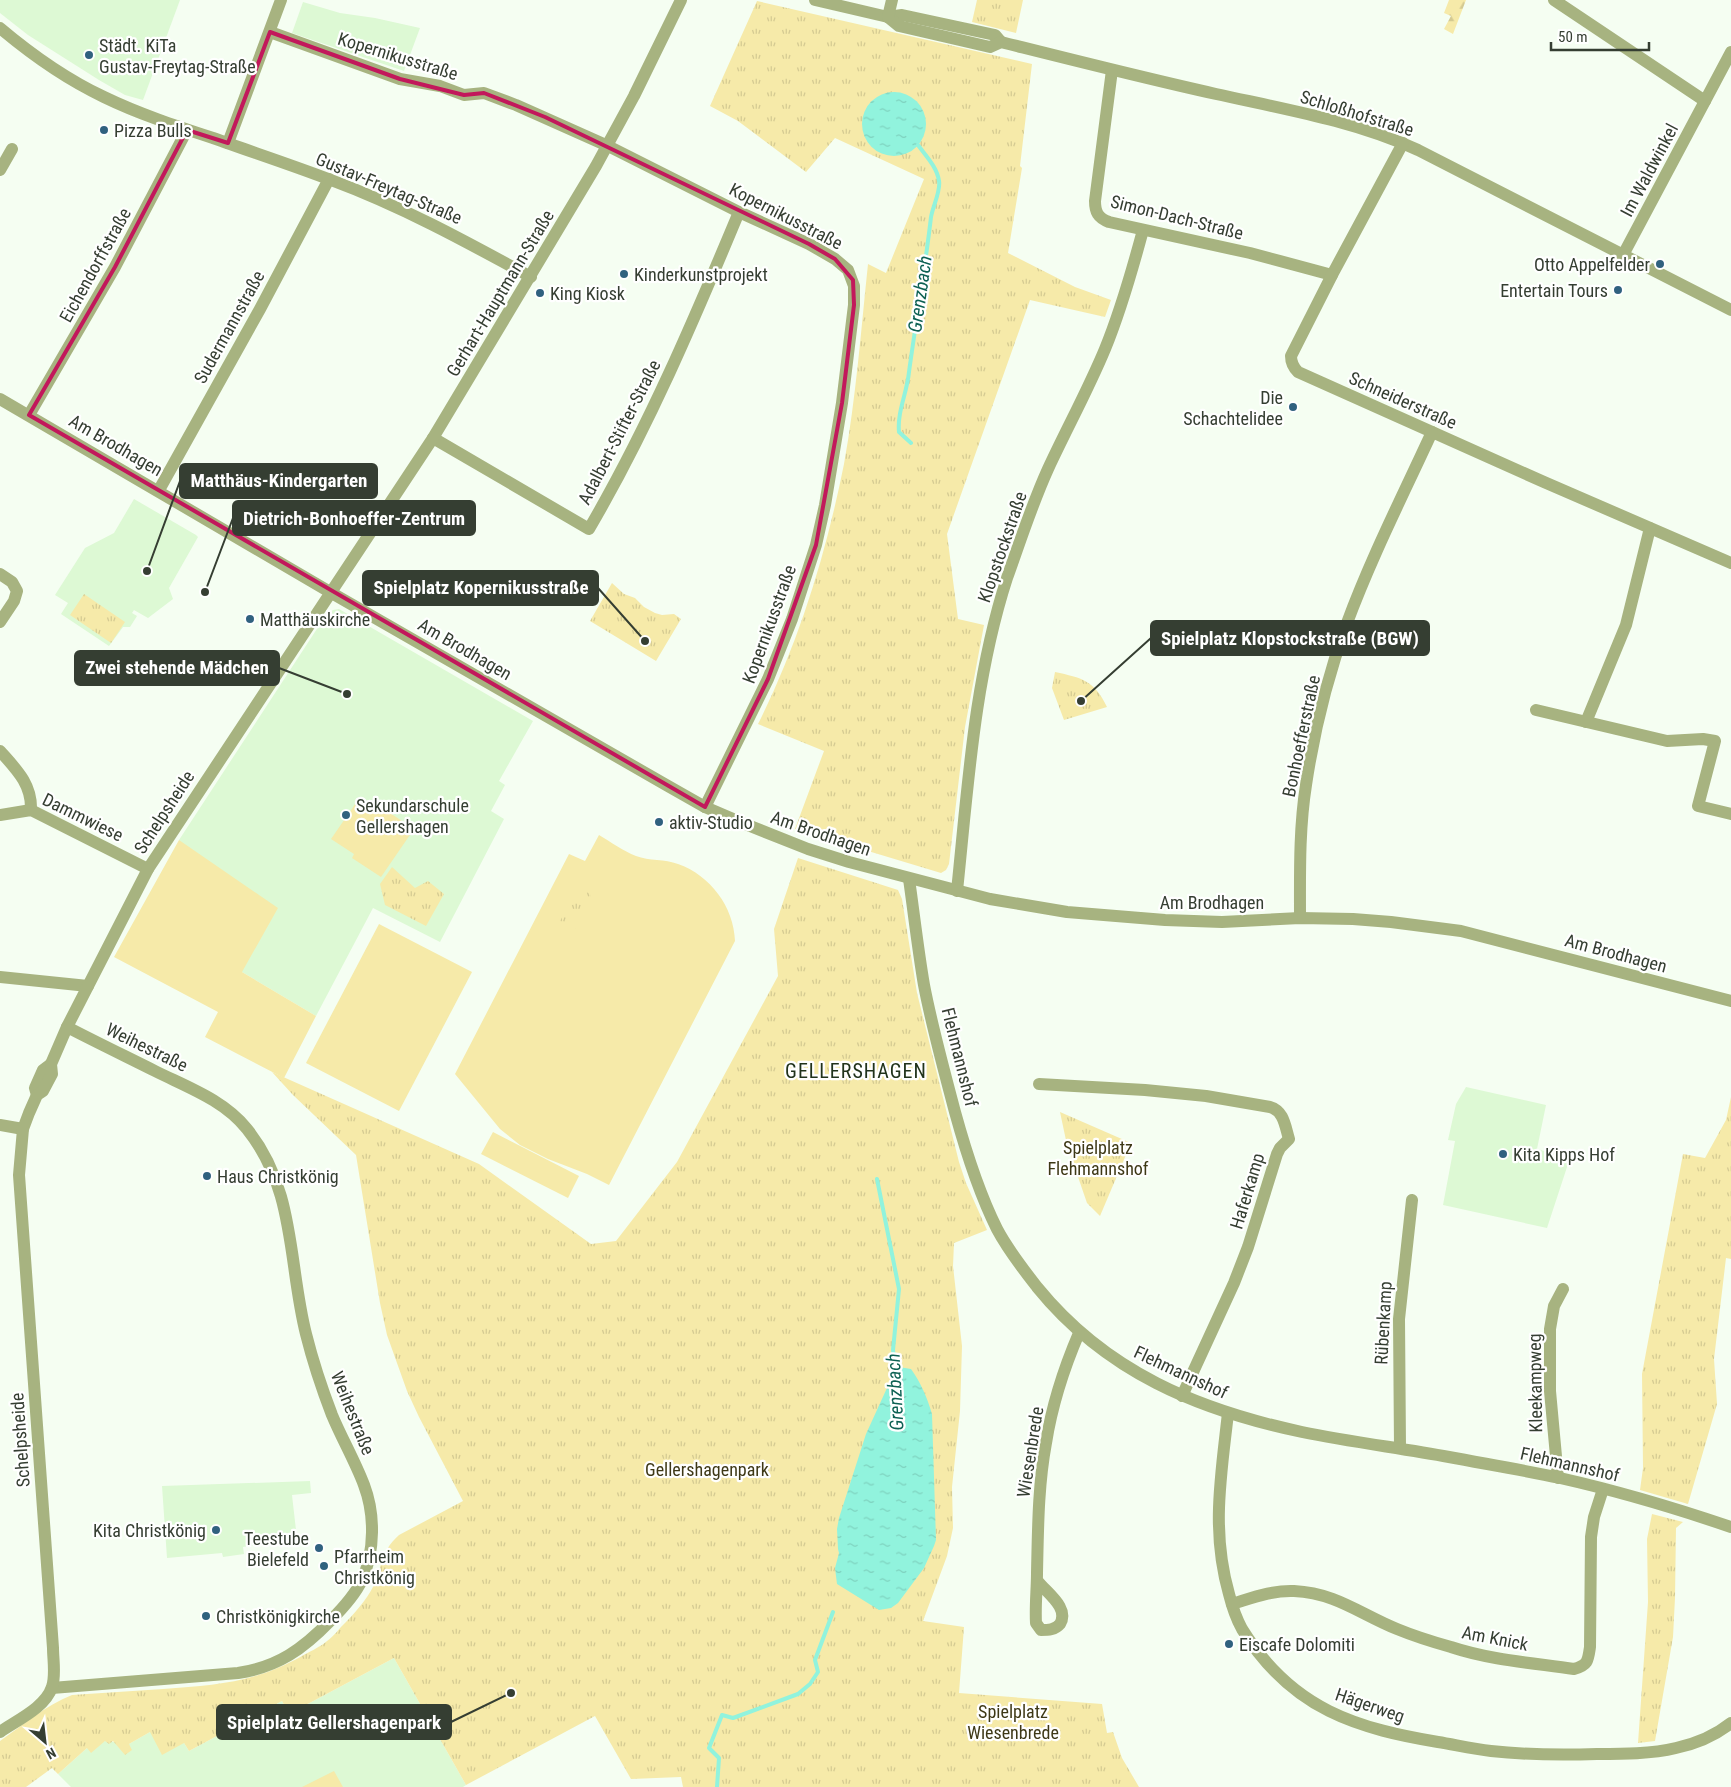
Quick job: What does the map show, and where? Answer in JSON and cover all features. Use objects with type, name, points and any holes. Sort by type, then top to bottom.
[{"type":"street","points":[[228,143],[281,0]]},
{"type":"street","name":"Gerhart-Hauptmann-Straße","points":[[330,592],[433,438],[531,277],[608,146],[681,0]]},
{"type":"street","name":"Schloßhofstraße","points":[[815,0],[888,17],[899,26],[990,47],[1002,42],[1112,70],[1298,112],[1403,143],[1731,310]]},
{"type":"street","points":[[888,17],[892,0]]},
{"type":"street","points":[[1554,0],[1705,100]]},
{"type":"street","name":"Gustav-Freytag-Straße","points":[[0,28],[42,61],[104,97],[142,114],[329,179],[408,212],[531,277]]},
{"type":"street","name":"Kopernikusstraße","points":[[270,32],[400,79],[440,86],[464,95],[484,93],[545,117],[608,146],[739,212],[809,244],[835,259],[848,270],[853,280],[854,305],[842,403],[825,505],[816,545],[792,619],[768,679],[705,807]]},
{"type":"street","name":"Im Waldwinkel","points":[[1623,255],[1731,52]]},
{"type":"street","name":"Simon-Dach-Straße","points":[[1112,70],[1095,209],[1102,220],[1250,253],[1332,275]]},
{"type":"street","name":"Eichendorffstraße","points":[[29,415],[115,268],[187,130]]},
{"type":"street","name":"Schneiderstraße","points":[[1403,143],[1291,356],[1291,363],[1294,368],[1298,372],[1432,432],[1731,563]]},
{"type":"street","points":[[0,170],[12,149]]},
{"type":"street","name":"Sudermannstraße","points":[[158,490],[260,309],[329,179]]},
{"type":"street","name":"Adalbert-Stifter-Straße","points":[[433,438],[589,529],[626,463],[679,354],[739,212]]},
{"type":"street","name":"Klopstockstraße","points":[[957,892],[976,707],[995,621],[1007,580],[1039,490],[1091,381],[1112,331],[1128,285],[1142,230]]},
{"type":"street","name":"Am Brodhagen","points":[[0,398],[616,758],[705,807],[808,848],[957,892],[1034,908],[1107,916],[1222,922],[1300,918],[1354,919],[1461,932],[1731,1001]]},
{"type":"street","name":"Bonhoefferstraße","points":[[1300,918],[1300,848],[1306,787],[1323,702],[1354,606],[1432,432]]},
{"type":"street","points":[[1586,722],[1626,625],[1650,528]]},
{"type":"street","points":[[0,574],[12,582],[17,591],[14,601],[0,622]]},
{"type":"street","name":"Schelpsheide","points":[[52,1688],[53,1648],[19,1175],[23,1129],[37,1095],[35,1088],[43,1070],[51,1064],[67,1027],[148,869],[330,592]]},
{"type":"street","points":[[1536,710],[1667,741],[1704,739],[1715,742],[1698,806],[1731,814]]},
{"type":"street","points":[[0,751],[24,778],[31,797],[31,810]]},
{"type":"street","name":"Dammwiese","points":[[0,815],[31,810],[148,869]]},
{"type":"street","name":"Flehmannshof","points":[[909,879],[924,985],[964,1146],[973,1174],[997,1229],[1016,1258],[1046,1298],[1079,1333],[1132,1371],[1182,1396],[1228,1413],[1302,1432],[1400,1448],[1603,1488],[1731,1526]]},
{"type":"street","points":[[0,977],[88,986]]},
{"type":"street","name":"Weihestraße","points":[[52,1688],[238,1673],[256,1670],[287,1657],[302,1647],[328,1624],[349,1601],[367,1567],[372,1531],[370,1509],[364,1486],[332,1414],[307,1338],[300,1307],[291,1238],[284,1206],[273,1173],[256,1142],[237,1118],[211,1099],[67,1027]]},
{"type":"street","name":"Haferkamp","points":[[1039,1084],[1145,1090],[1206,1096],[1270,1107],[1281,1113],[1289,1139],[1277,1154],[1248,1247],[1234,1283],[1182,1396]]},
{"type":"street","points":[[0,1125],[23,1129]]},
{"type":"street","name":"Rübenkamp","points":[[1400,1448],[1399,1319],[1412,1200]]},
{"type":"street","name":"Kleekampweg","points":[[1558,1478],[1550,1391],[1550,1329],[1554,1306],[1562,1290]]},
{"type":"street","name":"Wiesenbrede","points":[[1037,1580],[1038,1517],[1046,1443],[1063,1373],[1079,1333]]},
{"type":"street","name":"Hägerweg","points":[[1228,1413],[1220,1483],[1218,1536],[1223,1572],[1232,1604],[1242,1628],[1273,1669],[1294,1689],[1328,1710],[1347,1719],[1422,1740],[1490,1751],[1559,1755],[1663,1751],[1682,1747],[1703,1739],[1731,1723]]},
{"type":"street","name":"Am Knick","points":[[1232,1604],[1270,1593],[1292,1591],[1315,1593],[1342,1601],[1396,1628],[1451,1648],[1480,1655],[1574,1669],[1584,1666],[1589,1660],[1591,1537],[1594,1517],[1603,1488]]},
{"type":"street","points":[[0,1732],[37,1706],[52,1688]]},
{"type":"highlighted area","points":[[270,32],[400,79],[464,95],[484,93],[545,117],[809,244],[835,259],[853,280],[854,305],[842,403],[816,545],[768,679],[705,807],[29,415],[115,267],[187,130],[228,143]]},
{"type":"shaded area","points":[[0,0],[180,0],[143,100],[125,95],[28,35],[0,13]]},
{"type":"shaded area","points":[[303,2],[340,13],[375,18],[420,28],[404,71],[292,33]]},
{"type":"shaded area","points":[[134,499],[198,537],[169,588],[173,599],[148,618],[134,610],[132,613],[137,616],[130,627],[123,627],[109,646],[61,614],[68,603],[55,595],[85,548],[114,533]]},
{"type":"shaded area","name":"Sekundarschule Gellershagen","points":[[339,609],[533,721],[499,781],[505,785],[491,811],[504,819],[440,942],[373,908],[316,1016],[242,972],[179,840],[326,615],[333,610]]},
{"type":"shaded area","name":"Kita Kipps Hof","points":[[1466,1087],[1546,1105],[1537,1149],[1570,1158],[1547,1228],[1443,1205],[1455,1141],[1448,1140],[1456,1104]]},
{"type":"shaded area","points":[[310,1481],[311,1493],[292,1495],[297,1539],[243,1547],[244,1554],[223,1557],[222,1553],[167,1558],[162,1486]]},
{"type":"shaded area","points":[[394,1658],[466,1785],[463,1787],[71,1787],[58,1774],[87,1748],[105,1741],[129,1744],[150,1732],[184,1743],[189,1751],[282,1701],[289,1714]]},
{"type":"green space","points":[[977,0],[1023,0],[1016,33],[972,22]]},
{"type":"green space","points":[[1449,0],[1466,0],[1453,34],[1444,29],[1451,16],[1444,13]]},
{"type":"green space","points":[[757,1],[1032,64],[1020,166],[1022,168],[1008,253],[1075,287],[1111,300],[1105,317],[1030,300],[947,534],[958,619],[984,625],[965,727],[949,864],[946,870],[941,873],[795,829],[824,751],[758,724],[773,693],[810,597],[837,498],[852,414],[868,264],[886,273],[924,179],[835,138],[806,172],[738,121],[710,106]]},
{"type":"green space","points":[[612,583],[624,594],[635,598],[644,607],[655,613],[662,615],[674,614],[681,619],[656,661],[590,621]]},
{"type":"green space","points":[[84,594],[125,622],[111,643],[70,615]]},
{"type":"green space","points":[[1055,672],[1073,676],[1092,686],[1107,707],[1064,720],[1052,688]]},
{"type":"green space","points":[[360,797],[382,812],[384,809],[414,829],[381,877],[352,858],[354,854],[331,839]]},
{"type":"green space","points":[[599,835],[636,856],[673,862],[690,869],[700,876],[710,884],[725,905],[734,928],[735,941],[609,1185],[520,1145],[500,1129],[455,1074],[569,854],[585,861]]},
{"type":"green space","points":[[179,840],[278,908],[242,972],[316,1016],[284,1078],[205,1037],[218,1012],[114,957]]},
{"type":"green space","name":"Gellershagenpark","points":[[798,858],[898,890],[902,899],[917,993],[959,1162],[966,1183],[987,1230],[954,1243],[953,1266],[962,1346],[960,1411],[952,1487],[953,1528],[947,1556],[923,1621],[964,1627],[959,1693],[1102,1704],[1107,1733],[1113,1732],[1122,1758],[1139,1787],[683,1787],[681,1777],[631,1779],[595,1716],[466,1785],[394,1658],[289,1714],[282,1701],[189,1751],[184,1743],[162,1755],[150,1732],[129,1744],[132,1750],[125,1755],[113,1741],[109,1744],[105,1741],[91,1753],[87,1748],[58,1774],[52,1768],[26,1787],[0,1787],[0,1741],[62,1699],[72,1695],[182,1688],[234,1681],[267,1672],[318,1647],[327,1641],[355,1613],[367,1597],[374,1585],[385,1553],[393,1541],[399,1535],[463,1501],[407,1391],[387,1335],[356,1155],[293,1095],[272,1072],[479,1164],[591,1244],[616,1241],[677,1162],[778,976],[774,929]]},
{"type":"green space","points":[[392,867],[415,888],[428,881],[444,894],[426,926],[385,905],[380,884]]},
{"type":"green space","points":[[579,887],[590,894],[591,899],[575,929],[560,921]]},
{"type":"green space","points":[[379,924],[472,972],[399,1111],[306,1063]]},
{"type":"green space","points":[[1731,1097],[1731,1259],[1726,1258],[1714,1359],[1717,1404],[1688,1504],[1640,1490],[1643,1468],[1642,1374],[1683,1154],[1705,1158],[1726,1120]]},
{"type":"green space","name":"Spielplatz Flehmannshof","points":[[1060,1112],[1131,1143],[1100,1216],[1087,1203],[1067,1145]]},
{"type":"green space","points":[[493,1132],[579,1176],[568,1198],[481,1154]]},
{"type":"green space","points":[[1652,1514],[1683,1522],[1676,1528],[1673,1637],[1655,1741],[1638,1743],[1648,1602],[1647,1539]]},
{"type":"green space","points":[[334,1771],[343,1787],[302,1787]]},
{"type":"water","points":[[894,92],[906,94],[917,101],[924,112],[926,124],[924,136],[917,147],[906,154],[894,156],[882,154],[871,147],[864,136],[862,124],[864,112],[871,101],[882,94]]},
{"type":"water","points":[[893,1366],[911,1369],[923,1390],[932,1414],[936,1540],[924,1568],[898,1603],[891,1608],[879,1610],[837,1584],[835,1568],[839,1553],[837,1529],[866,1434],[892,1377]]},
{"type":"waterway","name":"Grenzbach","points":[[911,443],[899,432],[899,417],[908,380],[931,217],[939,185],[934,166],[918,145]]},
{"type":"waterway","name":"Grenzbach","points":[[877,1179],[899,1289],[893,1350],[896,1371]]},
{"type":"waterway","name":"Grenzbach","points":[[717,1787],[719,1758],[709,1748],[722,1715],[733,1718],[798,1694],[810,1684],[818,1672],[815,1660],[833,1612]]},
{"type":"place","name":"Städt. KiTa Gustav-Freytag-Straße","points":[[89,55]]},
{"type":"place","name":"Pizza Bulls","points":[[104,130]]},
{"type":"place","name":"Otto Appelfelder","points":[[1660,264]]},
{"type":"place","name":"Kinderkunstprojekt","points":[[624,274]]},
{"type":"place","name":"Entertain Tours","points":[[1618,290]]},
{"type":"place","name":"King Kiosk","points":[[540,293]]},
{"type":"place","name":"Die Schachtelidee","points":[[1293,407]]},
{"type":"place","name":"Matthäus-Kindergarten","points":[[147,571]]},
{"type":"place","name":"Dietrich-Bonhoeffer-Zentrum","points":[[205,592]]},
{"type":"place","name":"Matthäuskirche","points":[[250,619]]},
{"type":"place","name":"Spielplatz Kopernikusstraße","points":[[645,641]]},
{"type":"place","name":"Zwei stehende Mädchen","points":[[347,694]]},
{"type":"place","name":"Spielplatz Klopstockstraße (BGW)","points":[[1081,701]]},
{"type":"place","name":"Sekundarschule Gellershagen","points":[[346,815]]},
{"type":"place","name":"aktiv-Studio","points":[[659,822]]},
{"type":"place","name":"Kita Kipps Hof","points":[[1503,1154]]},
{"type":"place","name":"Haus Christkönig","points":[[207,1176]]},
{"type":"place","name":"Kita Christkönig","points":[[216,1530]]},
{"type":"place","name":"Teestube Bielefeld","points":[[319,1548]]},
{"type":"place","name":"Pfarrheim Christkönig","points":[[324,1566]]},
{"type":"place","name":"Christkönigkirche","points":[[206,1616]]},
{"type":"place","name":"Eiscafe Dolomiti","points":[[1229,1644]]},
{"type":"place","name":"Spielplatz Gellershagenpark","points":[[511,1693]]},
{"type":"district","name":"GELLERSHAGEN","points":[[856,1071]]},
{"type":"park label","name":"Spielplatz Wiesenbrede","points":[[1013,1721]]}]
